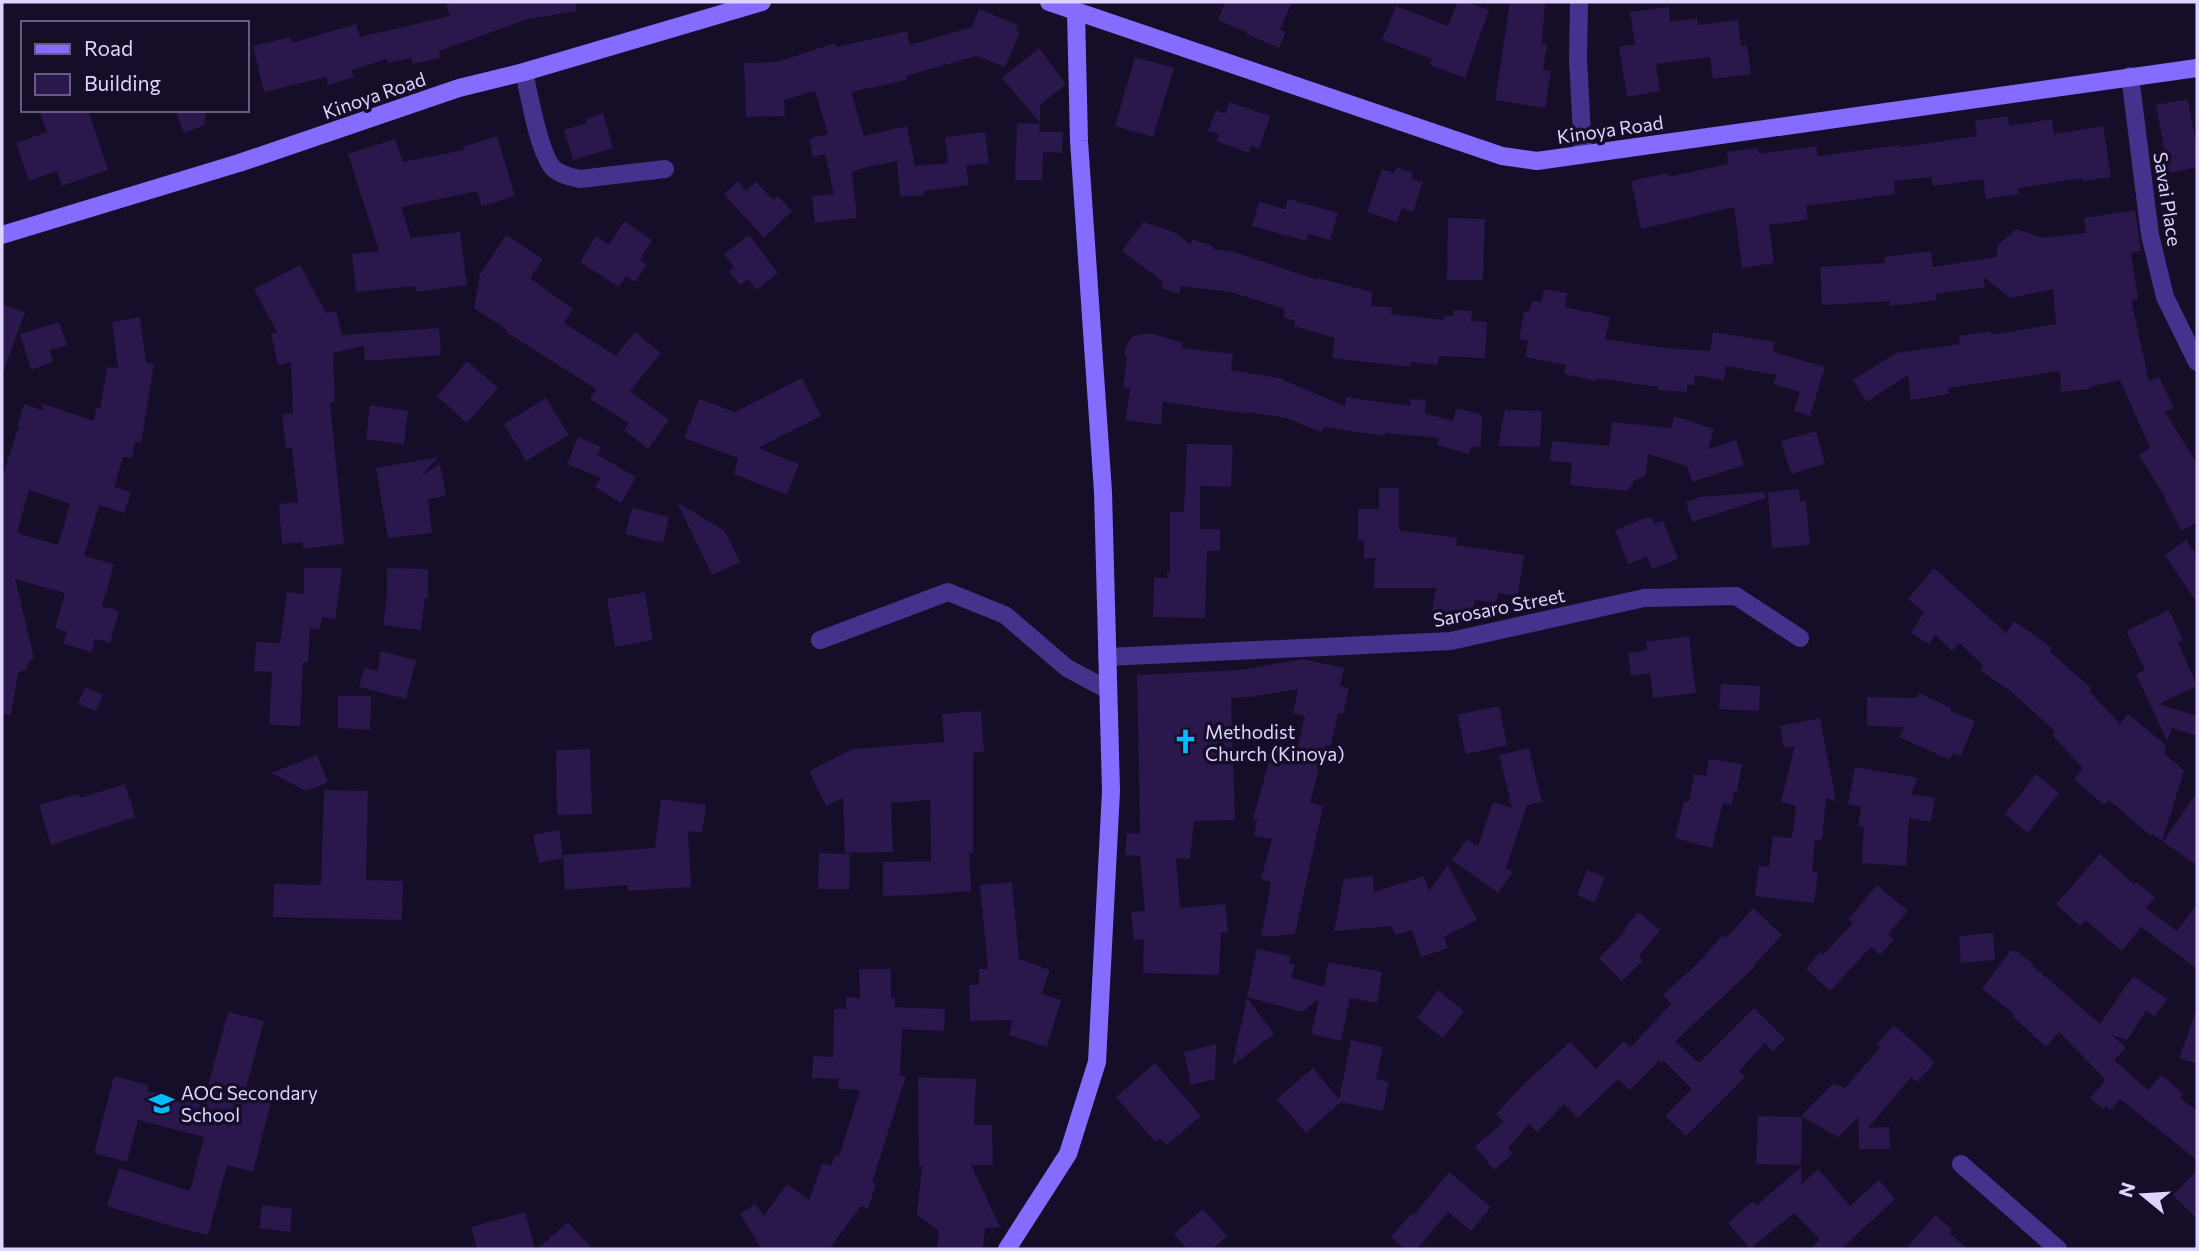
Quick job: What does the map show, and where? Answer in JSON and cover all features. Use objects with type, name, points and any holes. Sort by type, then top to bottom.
[{"type":"main road","name":"Kinoya Road","points":[[2,236],[239,163],[459,88],[524,72],[762,2]]},
{"type":"main road","name":"Kinoya Road","points":[[1049,2],[1502,156],[1537,161],[2197,68]]},
{"type":"main road","points":[[1007,1249],[1068,1154],[1097,1062],[1111,791],[1103,492],[1079,141],[1076,12]]},
{"type":"street","points":[[1579,2],[1578,59],[1583,153]]},
{"type":"street","points":[[524,72],[544,155],[554,169],[566,176],[580,178],[665,169]]},
{"type":"street","name":"Savai Place","points":[[2130,76],[2150,235],[2165,297],[2197,362]]},
{"type":"street","points":[[820,640],[948,592],[1005,615],[1067,668],[1108,690]]},
{"type":"street","name":"Sarosaro Street","points":[[1107,657],[1451,641],[1644,598],[1736,596],[1800,638]]},
{"type":"street","points":[[1961,1164],[2058,1249]]},
{"type":"building","points":[[456,2],[576,2],[577,11],[528,19],[439,51],[440,58],[413,64],[411,58],[388,63],[387,59],[352,70],[354,77],[328,85],[326,77],[264,92],[253,46],[290,37],[292,43],[356,24],[360,37],[450,16],[446,5]]},
{"type":"building","points":[[1225,2],[1292,2],[1280,30],[1286,32],[1279,48],[1218,20]]},
{"type":"building","points":[[1457,2],[1466,2],[1489,10],[1465,78],[1430,65],[1432,59],[1382,40],[1396,6],[1448,26]]},
{"type":"building","points":[[1510,2],[1545,2],[1542,44],[1547,45],[1543,70],[1551,71],[1545,108],[1495,100]]},
{"type":"building","points":[[1669,7],[1670,22],[1697,18],[1698,25],[1738,20],[1741,46],[1747,45],[1751,74],[1713,79],[1710,57],[1656,64],[1660,91],[1627,97],[1619,47],[1635,44],[1630,12]]},
{"type":"building","points":[[979,9],[1018,25],[1016,30],[1020,32],[1005,67],[976,56],[906,76],[907,80],[851,92],[864,136],[907,126],[915,166],[948,163],[945,137],[985,132],[989,163],[966,166],[969,185],[924,191],[924,195],[900,197],[897,161],[863,168],[852,172],[857,218],[815,223],[812,196],[834,194],[825,154],[813,157],[809,139],[828,134],[815,91],[784,100],[785,116],[746,117],[744,63],[777,62],[835,43],[836,47],[907,31],[910,45],[972,27]]},
{"type":"building","points":[[1039,48],[1066,84],[1040,105],[1040,123],[1002,78]]},
{"type":"building","points":[[1135,57],[1174,68],[1153,137],[1115,126]]},
{"type":"building","points":[[2188,99],[2197,148],[2197,167],[2169,173],[2156,105]]},
{"type":"building","points":[[1229,102],[1270,116],[1259,149],[1251,146],[1249,153],[1216,141],[1219,134],[1208,131],[1216,110],[1225,114]]},
{"type":"building","points":[[40,112],[89,112],[108,170],[62,186],[57,171],[29,181],[16,143],[47,132]]},
{"type":"building","points":[[176,112],[206,112],[204,125],[184,133]]},
{"type":"building","points":[[603,113],[613,148],[573,160],[564,130],[587,123],[586,119]]},
{"type":"building","points":[[2008,116],[2009,126],[2052,119],[2054,134],[2103,126],[2111,177],[2083,181],[2083,178],[2018,188],[2019,194],[1986,199],[1983,179],[1933,186],[1931,177],[1894,181],[1895,194],[1806,206],[1808,220],[1769,225],[1774,263],[1742,268],[1734,207],[1641,229],[1631,181],[1668,173],[1668,177],[1728,164],[1727,152],[1758,148],[1759,154],[1816,146],[1818,156],[1977,136],[1975,121]]},
{"type":"building","points":[[1017,123],[1040,124],[1039,132],[1063,132],[1062,153],[1043,152],[1042,180],[1015,180]]},
{"type":"building","points":[[497,136],[515,196],[482,206],[477,191],[401,207],[411,238],[460,232],[467,285],[416,292],[415,286],[356,292],[352,254],[379,251],[348,154],[395,139],[403,162],[464,150],[463,147]]},
{"type":"building","points":[[1396,167],[1413,173],[1412,179],[1423,182],[1413,212],[1402,208],[1397,222],[1367,212],[1382,169],[1394,173]]},
{"type":"building","points":[[738,181],[746,191],[756,182],[773,200],[778,196],[792,211],[764,238],[724,194]]},
{"type":"building","points":[[1288,199],[1338,213],[1330,240],[1308,234],[1306,241],[1252,226],[1259,202],[1285,209]]},
{"type":"building","points":[[2135,210],[2141,251],[2131,253],[2138,299],[2131,300],[2149,381],[2159,377],[2174,408],[2165,412],[2197,464],[2197,522],[2182,531],[2139,455],[2150,448],[2120,380],[2089,389],[2061,392],[2060,371],[1948,388],[1949,394],[1911,400],[1908,375],[1866,402],[1853,380],[1896,353],[1960,344],[1959,336],[1991,331],[1991,335],[2056,324],[2053,289],[2010,298],[1983,277],[1985,287],[1936,294],[1937,300],[1890,306],[1890,301],[1822,305],[1820,267],[1885,263],[1884,257],[1931,251],[1933,267],[1996,257],[1998,245],[2016,229],[2044,238],[2086,233],[2084,218]]},
{"type":"building","points":[[1448,218],[1485,219],[1483,280],[1447,280]]},
{"type":"building","points":[[624,221],[652,240],[640,260],[647,265],[635,282],[626,276],[619,287],[580,262],[596,236],[609,245]]},
{"type":"building","points":[[1143,222],[1176,233],[1191,245],[1192,239],[1213,246],[1213,249],[1231,251],[1317,280],[1318,278],[1372,292],[1371,306],[1392,307],[1391,314],[1444,320],[1444,316],[1453,316],[1454,310],[1472,311],[1471,321],[1487,322],[1485,358],[1439,356],[1438,365],[1411,362],[1410,367],[1332,358],[1335,338],[1294,326],[1295,321],[1283,317],[1285,309],[1231,292],[1181,286],[1179,294],[1161,288],[1163,282],[1122,251]]},
{"type":"building","points":[[506,235],[543,259],[530,278],[573,309],[564,323],[616,356],[635,332],[661,353],[630,391],[669,420],[648,449],[624,430],[629,423],[590,399],[596,389],[506,332],[507,330],[474,308],[480,274]]},
{"type":"building","points":[[749,235],[778,273],[757,290],[748,279],[740,285],[729,271],[734,267],[724,254]]},
{"type":"building","points":[[300,265],[326,313],[336,311],[342,335],[439,328],[441,355],[365,361],[364,346],[333,353],[335,402],[330,402],[344,544],[303,549],[303,542],[282,544],[279,504],[298,502],[292,448],[286,448],[282,414],[293,413],[291,362],[278,365],[271,334],[277,332],[254,289]]},
{"type":"building","points":[[1544,289],[1567,293],[1565,307],[1610,317],[1605,339],[1664,348],[1710,351],[1713,332],[1775,342],[1773,352],[1825,367],[1810,416],[1794,411],[1800,392],[1773,384],[1776,375],[1726,366],[1724,380],[1695,375],[1694,385],[1687,385],[1687,392],[1658,390],[1658,387],[1597,378],[1596,381],[1564,374],[1566,365],[1525,357],[1528,341],[1519,339],[1524,312],[1529,312],[1532,301],[1541,302]]},
{"type":"building","points":[[2,304],[25,312],[4,370],[2,369]]},
{"type":"building","points":[[140,317],[146,363],[154,364],[141,443],[135,442],[132,458],[123,457],[114,487],[131,492],[124,513],[99,505],[84,556],[114,564],[102,606],[119,611],[110,643],[95,639],[92,652],[63,644],[67,632],[55,628],[65,593],[15,579],[34,657],[28,663],[27,669],[18,673],[11,715],[2,714],[2,478],[24,404],[44,411],[41,403],[94,421],[96,408],[100,409],[107,367],[118,368],[112,322]],"holes":[[[29,490],[70,504],[58,545],[17,533]]]},
{"type":"building","points":[[59,322],[67,345],[50,350],[53,362],[31,370],[20,334]]},
{"type":"building","points":[[1150,333],[1183,343],[1182,348],[1233,354],[1231,370],[1284,379],[1345,406],[1346,397],[1410,406],[1410,399],[1426,400],[1425,413],[1453,421],[1457,408],[1482,415],[1481,445],[1478,448],[1472,446],[1469,454],[1437,445],[1439,438],[1385,433],[1385,436],[1324,427],[1321,432],[1286,418],[1163,402],[1161,425],[1126,420],[1130,388],[1123,387],[1127,357],[1124,355],[1133,336]]},
{"type":"building","points":[[467,361],[498,388],[467,423],[437,396]]},
{"type":"building","points":[[802,378],[821,416],[758,448],[799,464],[787,495],[734,474],[738,458],[684,438],[699,399],[735,412]]},
{"type":"building","points":[[546,398],[569,435],[526,461],[504,424]]},
{"type":"building","points":[[370,405],[408,411],[404,444],[366,439]]},
{"type":"building","points":[[1505,410],[1542,411],[1540,447],[1498,446]]},
{"type":"building","points":[[1674,416],[1714,429],[1708,449],[1736,440],[1744,465],[1692,482],[1687,466],[1648,454],[1646,475],[1634,481],[1628,491],[1570,485],[1572,463],[1550,461],[1552,441],[1609,446],[1612,422],[1671,428]]},
{"type":"building","points":[[1816,431],[1825,464],[1791,474],[1781,441]]},
{"type":"building","points":[[578,437],[601,447],[598,455],[636,477],[621,503],[595,487],[601,478],[567,464]]},
{"type":"building","points":[[1187,444],[1233,445],[1231,487],[1200,486],[1200,529],[1220,529],[1220,551],[1207,551],[1205,618],[1153,617],[1154,578],[1167,578],[1167,573],[1170,573],[1170,512],[1184,512]]},
{"type":"building","points":[[438,457],[421,476],[440,464],[446,496],[428,499],[432,533],[388,538],[376,468]]},
{"type":"building","points":[[1379,488],[1399,488],[1399,530],[1457,538],[1456,545],[1524,555],[1518,596],[1498,593],[1496,603],[1475,600],[1472,617],[1432,611],[1436,588],[1374,588],[1375,558],[1364,558],[1364,540],[1358,540],[1358,509],[1379,509]]},
{"type":"building","points":[[1799,489],[1800,502],[1806,501],[1810,545],[1772,548],[1768,492]]},
{"type":"building","points":[[1764,492],[1766,498],[1692,522],[1686,502],[1700,497]]},
{"type":"building","points":[[677,502],[725,531],[740,562],[712,575]]},
{"type":"building","points":[[632,508],[669,517],[663,543],[625,534]]},
{"type":"building","points":[[1645,518],[1652,518],[1654,524],[1663,521],[1678,559],[1652,569],[1647,557],[1628,564],[1615,530]]},
{"type":"building","points":[[2186,540],[2197,556],[2197,603],[2165,555]]},
{"type":"building","points":[[304,568],[342,568],[335,619],[322,617],[320,630],[310,628],[308,662],[303,662],[300,726],[269,725],[272,672],[254,671],[256,642],[280,643],[287,592],[304,594]]},
{"type":"building","points":[[387,568],[428,569],[428,598],[425,598],[421,630],[383,625]]},
{"type":"building","points":[[1934,568],[2006,633],[2014,621],[2052,648],[2050,652],[2091,688],[2089,691],[2120,724],[2128,714],[2166,745],[2164,753],[2184,771],[2162,841],[2152,834],[2151,836],[2109,800],[2104,805],[2074,779],[2083,768],[2052,735],[2055,731],[2009,690],[1980,670],[1983,665],[1959,643],[1952,651],[1935,635],[1929,644],[1911,633],[1924,612],[1908,599]]},
{"type":"building","points":[[645,592],[653,640],[615,647],[607,599]]},
{"type":"building","points":[[2169,610],[2183,640],[2178,642],[2197,686],[2159,704],[2197,716],[2197,736],[2172,728],[2167,741],[2136,674],[2145,670],[2126,631]]},
{"type":"building","points":[[1689,636],[1696,693],[1653,698],[1650,673],[1631,676],[1628,653],[1647,650],[1646,642]]},
{"type":"building","points":[[380,651],[416,660],[406,699],[359,687],[364,668],[378,671]]},
{"type":"building","points":[[1303,659],[1344,668],[1340,686],[1349,688],[1343,714],[1338,713],[1331,746],[1325,745],[1310,803],[1323,806],[1295,934],[1261,937],[1271,882],[1261,879],[1272,839],[1254,836],[1257,819],[1253,819],[1273,747],[1296,753],[1305,716],[1293,713],[1298,689],[1231,698],[1235,820],[1194,821],[1190,859],[1176,858],[1180,908],[1225,904],[1228,932],[1221,933],[1219,975],[1143,973],[1144,939],[1134,940],[1131,912],[1145,911],[1140,856],[1125,855],[1127,833],[1140,834],[1137,675],[1241,670]]},
{"type":"building","points":[[1721,684],[1760,686],[1759,711],[1719,709]]},
{"type":"building","points":[[85,687],[103,695],[96,711],[78,704]]},
{"type":"building","points":[[1919,693],[1951,708],[1950,711],[1975,721],[1961,756],[1953,753],[1950,760],[1899,737],[1904,727],[1867,726],[1867,697],[1917,698]]},
{"type":"building","points":[[338,696],[371,696],[370,730],[338,728]]},
{"type":"building","points":[[1499,706],[1507,745],[1466,754],[1457,715]]},
{"type":"building","points":[[981,711],[984,752],[973,753],[973,853],[969,853],[971,891],[883,896],[883,862],[931,861],[930,800],[891,803],[893,852],[845,853],[843,798],[826,806],[809,771],[853,749],[944,742],[942,714]]},
{"type":"building","points":[[1820,718],[1836,801],[1826,798],[1822,840],[1815,840],[1812,872],[1818,873],[1814,903],[1755,896],[1759,866],[1769,867],[1773,836],[1792,838],[1796,806],[1781,802],[1795,746],[1784,748],[1780,726]]},
{"type":"building","points":[[1529,748],[1542,802],[1527,805],[1506,868],[1513,872],[1498,893],[1452,860],[1467,839],[1478,847],[1493,802],[1512,808],[1499,755]]},
{"type":"building","points":[[590,749],[592,814],[557,815],[556,750]]},
{"type":"building","points":[[317,755],[328,782],[306,791],[271,773]]},
{"type":"building","points":[[1709,759],[1742,764],[1732,804],[1723,803],[1712,848],[1675,838],[1684,801],[1689,802],[1694,774],[1706,776]]},
{"type":"building","points":[[1855,767],[1918,778],[1911,794],[1935,798],[1931,822],[1909,818],[1906,866],[1862,863],[1864,827],[1858,826],[1861,807],[1848,804]]},
{"type":"building","points":[[2036,774],[2059,793],[2028,833],[2005,814]]},
{"type":"building","points":[[125,784],[135,817],[51,845],[39,805],[79,794],[80,798]]},
{"type":"building","points":[[324,790],[368,791],[366,880],[403,881],[402,920],[273,917],[274,884],[321,885]]},
{"type":"building","points":[[2197,792],[2197,865],[2163,842]]},
{"type":"building","points":[[661,799],[706,805],[702,833],[688,831],[691,887],[628,891],[627,885],[565,890],[563,855],[655,848]]},
{"type":"building","points":[[559,830],[563,858],[539,863],[533,835]]},
{"type":"building","points":[[819,853],[850,854],[849,889],[818,889]]},
{"type":"building","points":[[2100,854],[2134,884],[2136,882],[2155,897],[2146,908],[2177,931],[2197,904],[2197,969],[2141,927],[2122,951],[2085,920],[2080,926],[2056,904]]},
{"type":"building","points":[[1448,865],[1477,920],[1444,937],[1448,948],[1421,957],[1412,930],[1395,935],[1392,926],[1334,931],[1344,879],[1373,876],[1374,892],[1424,876],[1429,891]]},
{"type":"building","points":[[1587,870],[1605,877],[1595,903],[1577,895]]},
{"type":"building","points":[[1012,882],[1019,959],[1050,970],[1041,994],[1061,1000],[1047,1047],[1009,1035],[1013,1020],[970,1021],[969,985],[979,985],[979,969],[988,969],[980,885]]},
{"type":"building","points":[[1877,885],[1908,911],[1888,934],[1894,939],[1880,955],[1871,947],[1830,991],[1806,969],[1820,952],[1823,955],[1853,923],[1848,919]]},
{"type":"building","points":[[1753,908],[1782,935],[1753,966],[1755,967],[1675,1041],[1699,1063],[1754,1008],[1785,1039],[1773,1051],[1765,1043],[1739,1071],[1745,1077],[1686,1136],[1665,1116],[1692,1089],[1664,1061],[1659,1061],[1630,1090],[1618,1079],[1578,1118],[1564,1104],[1537,1132],[1529,1124],[1508,1148],[1513,1154],[1494,1170],[1475,1146],[1504,1122],[1496,1114],[1526,1082],[1570,1042],[1596,1069],[1624,1041],[1630,1048],[1671,1004],[1663,995],[1698,963],[1723,935],[1726,938]]},
{"type":"building","points":[[1638,912],[1660,930],[1639,956],[1643,961],[1622,981],[1599,958],[1626,930],[1624,929]]},
{"type":"building","points":[[1993,933],[1995,960],[1961,963],[1959,936]]},
{"type":"building","points":[[1257,949],[1291,956],[1289,963],[1295,965],[1291,978],[1324,987],[1328,962],[1382,972],[1377,1003],[1350,998],[1341,1041],[1311,1034],[1319,999],[1302,1012],[1247,997]]},
{"type":"building","points":[[2010,951],[2017,951],[2100,1024],[2133,976],[2167,999],[2155,1016],[2146,1011],[2127,1040],[2112,1035],[2126,1048],[2114,1060],[2148,1090],[2161,1075],[2184,1094],[2180,1098],[2197,1111],[2197,1160],[2120,1099],[2111,1110],[2106,1106],[2103,1109],[2090,1098],[2106,1080],[2059,1032],[2046,1047],[2012,1016],[2014,1014],[1982,989]]},
{"type":"building","points":[[859,969],[891,969],[891,998],[895,998],[895,1007],[945,1009],[944,1031],[902,1029],[900,1076],[906,1076],[872,1182],[876,1184],[868,1209],[861,1206],[829,1249],[762,1249],[740,1214],[755,1204],[764,1216],[787,1184],[809,1200],[822,1163],[831,1166],[835,1155],[839,1157],[860,1090],[838,1089],[839,1079],[812,1078],[813,1056],[833,1057],[834,1009],[846,1009],[846,997],[860,998]]},
{"type":"building","points":[[1438,990],[1464,1011],[1443,1038],[1417,1018]]},
{"type":"building","points":[[1247,998],[1274,1034],[1232,1066]]},
{"type":"building","points":[[228,1012],[264,1021],[246,1087],[273,1094],[253,1172],[227,1165],[208,1235],[107,1206],[119,1168],[190,1191],[204,1137],[138,1120],[127,1162],[94,1153],[114,1076],[148,1085],[147,1091],[203,1105]]},
{"type":"building","points":[[2197,1014],[2197,1064],[2179,1058]]},
{"type":"building","points":[[1894,1025],[1935,1062],[1917,1082],[1911,1077],[1868,1128],[1889,1127],[1890,1149],[1859,1149],[1858,1117],[1838,1137],[1801,1116],[1833,1084],[1845,1088],[1880,1048],[1876,1045]]},
{"type":"building","points":[[1351,1040],[1383,1047],[1376,1079],[1389,1082],[1383,1111],[1341,1102],[1306,1133],[1277,1099],[1313,1068],[1339,1099]]},
{"type":"building","points":[[1216,1044],[1215,1079],[1191,1085],[1184,1052]]},
{"type":"building","points":[[1155,1063],[1201,1116],[1167,1145],[1160,1138],[1155,1142],[1116,1097]]},
{"type":"building","points":[[918,1077],[976,1079],[974,1125],[992,1125],[993,1165],[971,1165],[1000,1227],[985,1228],[983,1249],[937,1249],[939,1231],[917,1215],[922,1166],[919,1166]]},
{"type":"building","points":[[1758,1116],[1802,1117],[1801,1165],[1756,1164]]},
{"type":"building","points":[[1801,1167],[1801,1185],[1818,1169],[1850,1206],[1879,1180],[1895,1199],[1841,1249],[1810,1249],[1820,1240],[1794,1213],[1750,1249],[1728,1223],[1753,1201],[1757,1205]]},
{"type":"building","points":[[2197,1170],[2197,1219],[2173,1195]]},
{"type":"building","points":[[1449,1172],[1491,1207],[1471,1231],[1448,1212],[1417,1249],[1405,1249],[1391,1237],[1411,1214],[1413,1216]]},
{"type":"building","points":[[262,1205],[292,1209],[290,1232],[259,1228]]},
{"type":"building","points":[[1203,1209],[1227,1236],[1212,1249],[1187,1249],[1174,1234]]},
{"type":"building","points":[[525,1212],[535,1249],[477,1249],[471,1227]]},
{"type":"building","points":[[1935,1215],[1952,1229],[1949,1233],[1968,1249],[1906,1249]]},
{"type":"building","points":[[568,1222],[592,1249],[537,1249]]},
{"type":"place","name":"Methodist Church (Kinoya)","points":[[1185,742]]},
{"type":"place","name":"AOG Secondary School","points":[[161,1103]]}]
